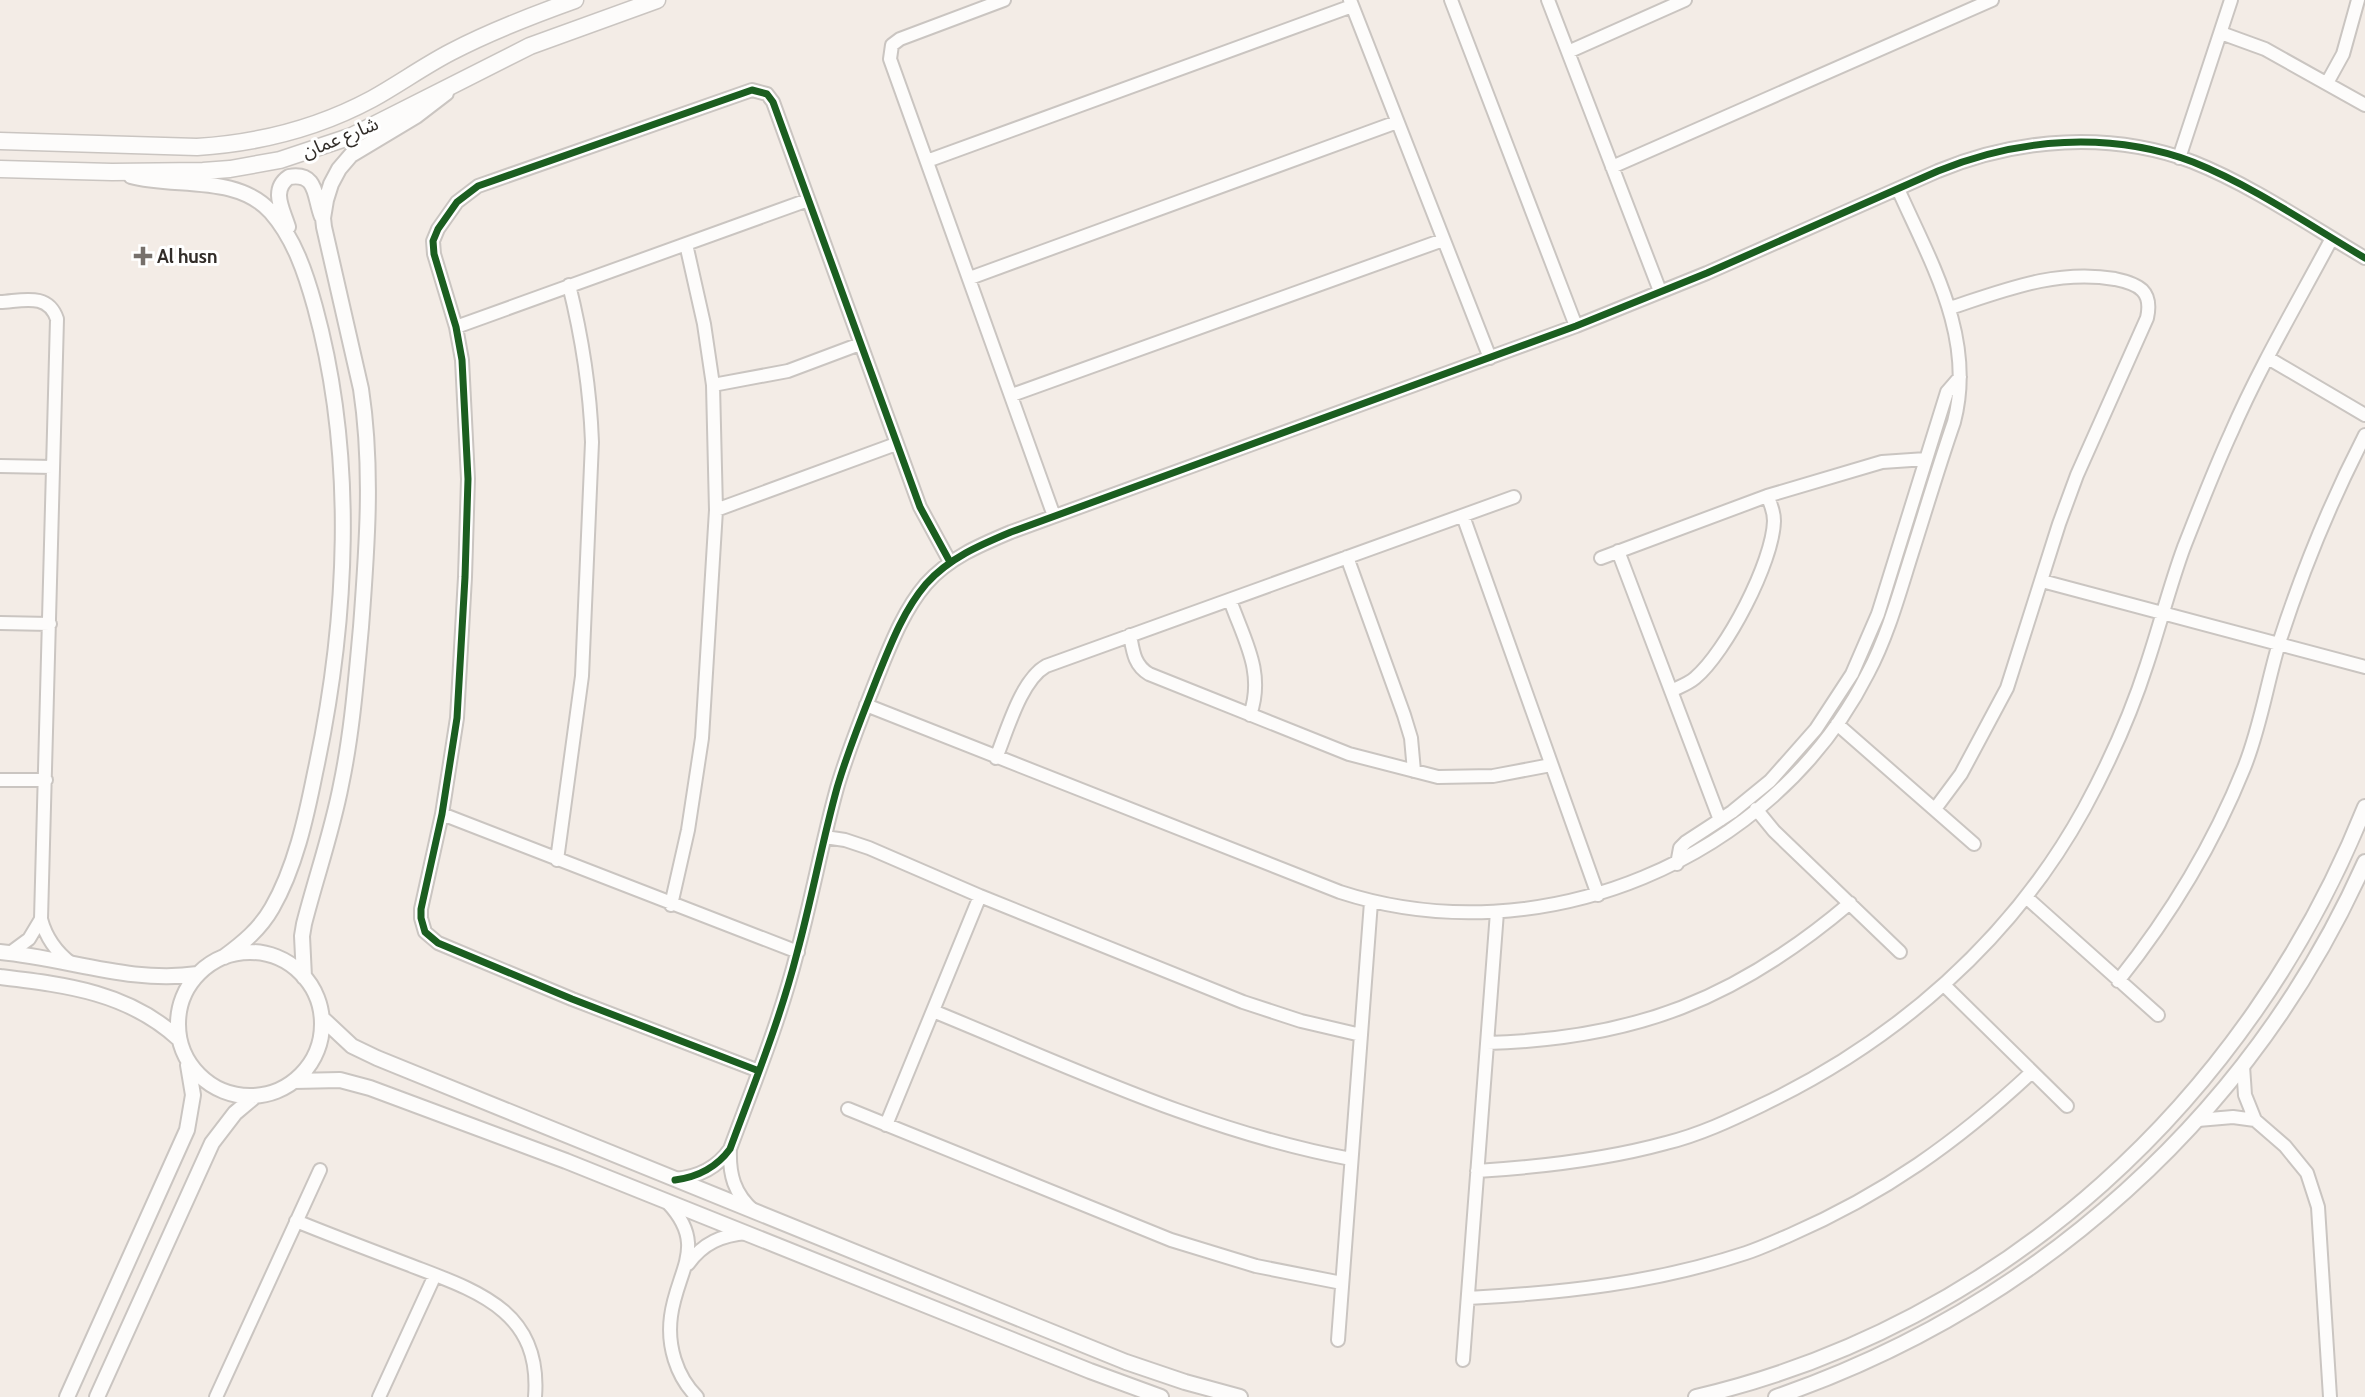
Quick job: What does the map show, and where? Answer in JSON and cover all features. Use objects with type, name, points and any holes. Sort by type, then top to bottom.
[{"type":"main road","name":"شارع عمان","points":[[0,141],[197,147],[276,136],[349,110],[460,48],[513,23],[575,0]]},
{"type":"main road","name":"شارع عمان","points":[[0,169],[112,172],[230,169],[280,160],[352,136],[530,46],[657,0]]},
{"type":"street","points":[[1004,0],[900,39],[890,49],[890,59],[1054,516]]},
{"type":"street","points":[[1451,0],[1576,326]]},
{"type":"street","points":[[1548,0],[1660,291]]},
{"type":"street","points":[[1568,52],[1685,0]]},
{"type":"street","points":[[1612,167],[1992,0]]},
{"type":"street","points":[[2179,158],[2231,0]]},
{"type":"street","points":[[2327,83],[2343,54],[2358,0]]},
{"type":"street","points":[[927,161],[1351,3],[1490,358]]},
{"type":"street","points":[[2221,33],[2265,49],[2365,105]]},
{"type":"street","points":[[323,218],[331,184],[351,155],[425,110],[459,80]]},
{"type":"street","points":[[759,1071],[572,999],[433,941],[422,926],[421,909],[442,814],[457,718],[467,527],[466,418],[462,360],[456,327],[434,254],[433,241],[438,229],[461,197],[472,189],[752,90],[767,94],[773,102],[920,507],[950,562]]},
{"type":"street","points":[[970,278],[1397,122]]},
{"type":"street","points":[[675,1180],[706,1171],[724,1158],[730,1149],[782,1010],[837,786],[866,705],[907,611],[925,585],[950,562],[972,548],[1576,326],[1898,189],[1971,159],[2005,149],[2041,144],[2102,143],[2179,158],[2240,185],[2365,258]]},
{"type":"street","points":[[112,172],[169,183],[212,186],[242,192],[271,212],[291,241]]},
{"type":"street","points":[[67,1397],[187,1130],[193,1095],[187,1061],[179,1039],[178,1018],[183,998],[198,974],[251,935],[266,917],[277,897],[288,872],[312,787],[329,705],[343,543],[341,478],[327,355],[309,285],[291,241],[279,194],[280,187],[287,178],[299,176],[309,180],[323,218],[361,389],[368,472],[365,577],[352,723],[334,816],[304,924],[304,977]]},
{"type":"street","points":[[866,705],[996,758],[1371,902],[1407,909],[1497,912],[1542,908],[1598,895],[1677,864],[1718,839],[1799,770],[1837,724],[1868,674],[1891,620],[1954,422],[1960,394],[1959,350],[1950,308],[1898,189]]},
{"type":"street","points":[[456,327],[808,200]]},
{"type":"street","points":[[1477,1171],[1556,1166],[1669,1143],[1706,1130],[1793,1091],[1885,1033],[1944,985],[1994,935],[2026,897],[2083,812],[2106,766],[2147,664],[2184,548],[2231,431],[2332,238]]},
{"type":"street","points":[[1012,395],[1443,240]]},
{"type":"street","points":[[671,905],[691,810],[702,738],[716,510],[713,386],[704,324],[687,244]]},
{"type":"street","points":[[1935,809],[1961,774],[2007,688],[2077,475],[2150,306],[2141,288],[2122,281],[2101,277],[2058,277],[2016,286],[1950,308]]},
{"type":"street","points":[[557,860],[582,676],[592,442],[583,347],[569,285]]},
{"type":"street","points":[[0,302],[21,301],[34,304],[45,312],[52,323],[55,337],[41,919],[50,942],[73,964]]},
{"type":"street","points":[[713,386],[788,371],[860,344]]},
{"type":"street","points":[[2267,358],[2365,415]]},
{"type":"street","points":[[1677,864],[1680,848],[1770,781],[1829,711],[1852,674],[1878,614],[1947,392],[1960,377]]},
{"type":"street","points":[[2118,981],[2152,938],[2190,880],[2219,824],[2245,766],[2279,644],[2311,552],[2365,435]]},
{"type":"street","points":[[716,510],[896,444]]},
{"type":"street","points":[[1601,558],[1767,496],[1882,462],[1927,459]]},
{"type":"street","points":[[0,466],[53,467]]},
{"type":"street","points":[[1671,691],[1695,677],[1708,663],[1730,633],[1745,606],[1773,534],[1773,509],[1767,496]]},
{"type":"street","points":[[996,758],[1026,686],[1037,671],[1514,497]]},
{"type":"street","points":[[1463,516],[1598,895]]},
{"type":"street","points":[[1618,551],[1720,820]]},
{"type":"street","points":[[1347,557],[1404,715],[1411,738],[1414,771]]},
{"type":"street","points":[[2042,581],[2365,667]]},
{"type":"street","points":[[1230,600],[1254,667],[1257,690],[1250,715]]},
{"type":"street","points":[[0,623],[50,624]]},
{"type":"street","points":[[1130,635],[1135,660],[1143,671],[1349,754],[1438,777],[1493,776],[1551,765]]},
{"type":"street","points":[[1837,724],[1974,844]]},
{"type":"street","points":[[0,780],[46,780]]},
{"type":"street","points":[[1696,1397],[1802,1364],[1905,1319],[2001,1263],[2068,1214],[2105,1182],[2180,1108],[2255,1014],[2322,902],[2365,807]]},
{"type":"street","points":[[1756,809],[1774,831],[1900,952]]},
{"type":"street","points":[[442,814],[798,952]]},
{"type":"street","points":[[825,837],[869,848],[980,896],[1243,1002],[1301,1021],[1361,1035]]},
{"type":"street","points":[[1776,1397],[1829,1378],[1896,1348],[1963,1312],[2011,1282],[2104,1212],[2198,1120],[2243,1066],[2305,976],[2365,862]]},
{"type":"street","points":[[886,1125],[980,896]]},
{"type":"street","points":[[2026,897],[2158,1015]]},
{"type":"street","points":[[1338,1340],[1371,902]]},
{"type":"street","points":[[1487,1043],[1576,1036],[1635,1024],[1692,1005],[1790,950],[1850,903]]},
{"type":"street","points":[[1463,1360],[1497,912]]},
{"type":"street","points":[[5,952],[29,939],[41,919]]},
{"type":"street","points":[[5,952],[143,976],[162,978],[198,974]]},
{"type":"street","points":[[187,1061],[215,1088],[234,1095],[254,1097],[268,1094],[294,1081],[316,1053],[322,1018],[315,993],[304,977],[288,963],[267,954],[246,952],[224,957]]},
{"type":"street","points":[[0,977],[46,983],[119,999],[145,1012],[179,1039]]},
{"type":"street","points":[[1944,985],[2067,1106]]},
{"type":"street","points":[[933,1011],[1203,1121],[1276,1143],[1352,1159]]},
{"type":"street","points":[[322,1018],[341,1038],[364,1053],[1126,1362],[1240,1397]]},
{"type":"street","points":[[2243,1066],[2245,1095],[2255,1121],[2294,1154],[2316,1195],[2330,1397]]},
{"type":"street","points":[[1468,1298],[1567,1292],[1631,1282],[1748,1253],[1830,1217],[1874,1193],[1942,1149],[1984,1116],[2032,1072]]},
{"type":"street","points":[[294,1081],[325,1079],[355,1083],[566,1161],[1161,1397]]},
{"type":"street","points":[[97,1397],[212,1143],[235,1113],[254,1097]]},
{"type":"street","points":[[849,1110],[1171,1240],[1255,1266],[1342,1283]]},
{"type":"street","points":[[2198,1120],[2233,1118],[2255,1121]]},
{"type":"street","points":[[730,1149],[730,1169],[736,1189],[755,1212]]},
{"type":"street","points":[[216,1397],[320,1170]]},
{"type":"street","points":[[666,1200],[683,1224],[689,1253],[675,1298],[670,1331],[676,1364],[683,1379],[697,1397]]},
{"type":"street","points":[[296,1222],[481,1294],[510,1316],[521,1331],[534,1365],[535,1397]]},
{"type":"street","points":[[686,1268],[695,1255],[712,1242],[732,1234],[747,1233]]},
{"type":"street","points":[[379,1397],[435,1275]]},
{"type":"cycle path","points":[[759,1071],[572,999],[438,943],[425,932],[421,909],[442,814],[457,718],[468,479],[462,360],[456,327],[434,254],[433,241],[438,229],[457,202],[478,186],[752,90],[767,94],[773,102],[920,507],[950,562]]},
{"type":"cycle path","points":[[675,1180],[706,1170],[730,1149],[783,1003],[837,788],[877,678],[898,629],[918,594],[935,575],[965,553],[1011,532],[1576,326],[1707,273],[1938,171],[2000,151],[2064,142],[2129,146],[2161,152],[2193,162],[2237,182],[2365,258]]},
{"type":"place","name":"Al husn","points":[[143,256]]}]
